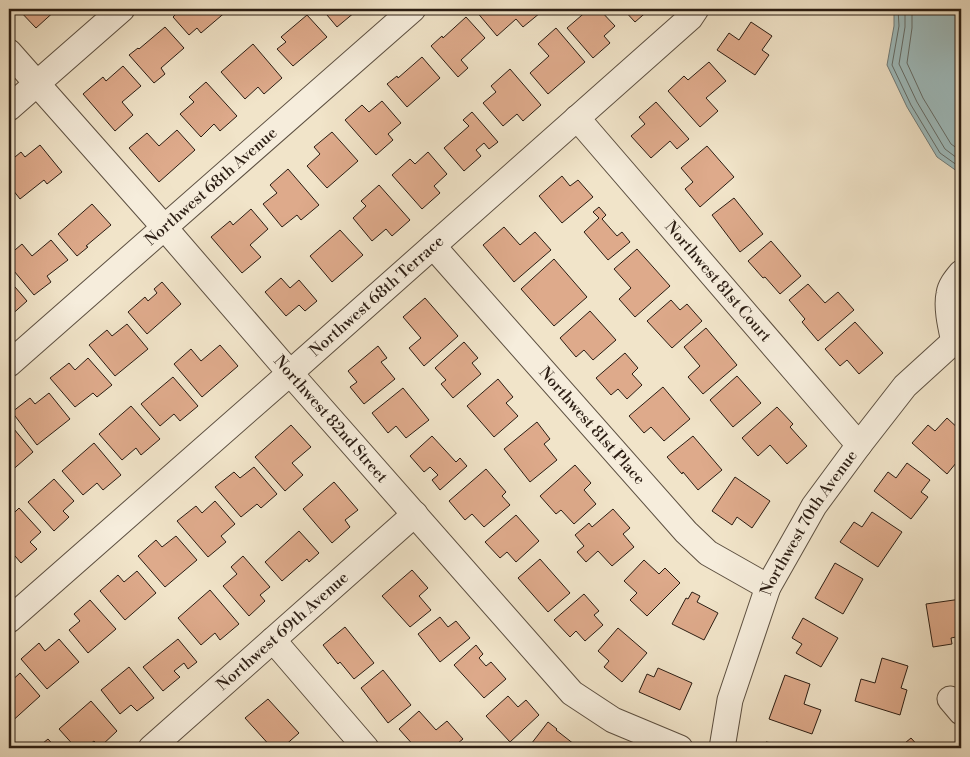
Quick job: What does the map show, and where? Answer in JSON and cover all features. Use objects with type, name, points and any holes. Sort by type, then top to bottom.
[{"type":"street","points":[[9,108],[122,9]]},
{"type":"street","name":"Northwest 68th Avenue","points":[[9,364],[413,9]]},
{"type":"street","name":"Northwest 68th Terrace","points":[[9,620],[690,18],[696,9]]},
{"type":"street","name":"Northwest 82nd Street","points":[[9,52],[572,692],[613,720],[680,748]]},
{"type":"street","name":"Northwest 81st Court","points":[[577,118],[859,445]]},
{"type":"street","name":"Northwest 81st Place","points":[[433,246],[686,532],[708,553],[768,587]]},
{"type":"street","points":[[958,338],[949,316],[949,293],[954,281],[961,273]]},
{"type":"street","name":"Northwest 70th Avenue","points":[[722,748],[730,700],[768,587],[814,506],[905,386],[958,338]]},
{"type":"street","name":"Northwest 69th Avenue","points":[[151,748],[415,514]]},
{"type":"street","points":[[273,640],[366,748]]},
{"type":"water","points":[[894,9],[961,9],[961,174],[937,157],[907,107],[887,65],[894,26]]},
{"type":"building","points":[[18,9],[57,9],[36,28]]},
{"type":"building","points":[[181,9],[183,11],[186,9],[228,10],[201,33],[197,28],[189,35],[173,17]]},
{"type":"building","points":[[322,9],[351,9],[355,12],[337,27]]},
{"type":"building","points":[[479,9],[536,9],[540,13],[523,27],[516,19],[497,36],[476,11]]},
{"type":"building","points":[[589,9],[599,9],[615,26],[604,36],[610,43],[593,58],[567,28]]},
{"type":"building","points":[[623,9],[650,9],[635,22]]},
{"type":"building","points":[[307,15],[327,37],[293,66],[277,49],[286,42],[281,37]]},
{"type":"building","points":[[466,17],[485,38],[461,60],[468,68],[458,77],[431,46]]},
{"type":"building","points":[[751,22],[772,36],[762,50],[769,55],[755,75],[717,50],[729,33],[739,40]]},
{"type":"building","points":[[165,27],[184,48],[161,68],[165,74],[154,83],[129,55]]},
{"type":"building","points":[[556,28],[585,62],[548,94],[530,73],[549,56],[538,44]]},
{"type":"building","points":[[253,44],[282,78],[264,94],[258,87],[245,99],[221,72]]},
{"type":"building","points":[[422,57],[440,78],[407,107],[387,84],[397,76],[398,78]]},
{"type":"building","points":[[709,62],[726,81],[706,98],[718,111],[700,127],[668,91],[684,76],[688,80]]},
{"type":"building","points":[[123,66],[141,86],[122,102],[133,115],[115,131],[83,94],[103,77],[106,81]]},
{"type":"building","points":[[510,69],[541,105],[523,121],[517,114],[503,126],[483,103],[496,92],[491,86]]},
{"type":"building","points":[[206,82],[237,116],[220,131],[214,124],[201,137],[180,114],[194,102],[189,97]]},
{"type":"building","points":[[382,101],[401,123],[388,134],[393,140],[376,155],[345,120],[362,105],[369,112]]},
{"type":"building","points":[[656,102],[689,139],[677,149],[670,141],[651,158],[631,136],[645,124],[639,117]]},
{"type":"building","points":[[472,112],[498,142],[489,149],[484,143],[476,150],[481,156],[464,171],[444,148],[469,126],[463,120]]},
{"type":"building","points":[[177,130],[195,150],[159,182],[129,148],[147,133],[159,146]]},
{"type":"building","points":[[332,132],[358,161],[327,188],[307,166],[320,154],[314,147]]},
{"type":"building","points":[[40,145],[62,172],[47,184],[44,180],[20,199],[9,185],[9,181],[12,179],[9,175],[9,162],[21,152],[25,157]]},
{"type":"building","points":[[707,146],[734,177],[700,207],[685,189],[693,182],[681,168]]},
{"type":"building","points":[[428,152],[447,174],[434,186],[440,193],[422,209],[392,175],[410,159],[415,164]]},
{"type":"building","points":[[288,169],[319,205],[301,220],[297,215],[282,227],[263,204],[277,193],[270,185]]},
{"type":"building","points":[[562,176],[570,186],[578,180],[593,197],[562,223],[539,196]]},
{"type":"building","points":[[379,185],[410,220],[392,236],[386,229],[372,241],[353,218],[366,206],[361,201]]},
{"type":"building","points":[[734,198],[763,234],[740,252],[712,215]]},
{"type":"building","points":[[92,204],[111,225],[77,256],[58,234]]},
{"type":"building","points":[[599,207],[606,215],[602,219],[617,236],[622,232],[630,242],[608,260],[584,232],[599,218],[593,212]]},
{"type":"building","points":[[251,209],[268,229],[250,245],[261,257],[242,273],[211,237],[230,221],[233,225]]},
{"type":"building","points":[[504,227],[520,245],[535,232],[551,250],[514,282],[483,245]]},
{"type":"building","points":[[340,230],[363,255],[332,282],[310,256]]},
{"type":"building","points":[[51,240],[68,260],[47,276],[51,282],[34,295],[9,265],[9,255],[22,244],[32,256]]},
{"type":"building","points":[[771,241],[801,276],[780,294],[748,261]]},
{"type":"building","points":[[637,249],[670,286],[635,317],[619,299],[631,288],[614,269]]},
{"type":"building","points":[[554,259],[587,297],[554,326],[521,289]]},
{"type":"building","points":[[281,278],[290,288],[299,280],[317,301],[305,311],[299,305],[286,316],[265,292]]},
{"type":"building","points":[[9,280],[27,301],[9,317]]},
{"type":"building","points":[[162,282],[181,304],[147,334],[128,312],[145,297],[148,301],[157,293],[154,289]]},
{"type":"building","points":[[808,284],[825,303],[838,292],[854,310],[818,341],[802,322],[805,319],[789,300]]},
{"type":"building","points":[[425,298],[458,336],[424,366],[409,348],[421,338],[403,317]]},
{"type":"building","points":[[671,300],[680,310],[687,304],[702,321],[672,348],[647,321]]},
{"type":"building","points":[[590,311],[616,340],[593,360],[584,350],[576,357],[560,338]]},
{"type":"building","points":[[855,322],[883,353],[859,374],[847,360],[840,366],[825,349]]},
{"type":"building","points":[[127,324],[148,349],[115,376],[89,345],[107,330],[112,336]]},
{"type":"building","points":[[706,328],[737,365],[703,394],[688,377],[700,366],[684,347]]},
{"type":"building","points":[[464,342],[478,358],[472,363],[481,374],[453,398],[441,384],[446,380],[435,368]]},
{"type":"building","points":[[220,345],[238,366],[202,397],[174,364],[191,349],[201,361]]},
{"type":"building","points":[[378,346],[387,358],[381,362],[395,379],[364,404],[350,387],[357,382],[348,371]]},
{"type":"building","points":[[625,353],[638,368],[632,374],[642,385],[627,399],[618,389],[611,395],[596,378]]},
{"type":"building","points":[[88,358],[112,385],[97,397],[93,393],[75,407],[50,378],[69,363],[75,370]]},
{"type":"building","points":[[737,376],[761,403],[733,427],[710,400]]},
{"type":"building","points":[[173,377],[198,406],[180,421],[174,414],[160,426],[141,404]]},
{"type":"building","points":[[498,379],[513,397],[506,403],[518,416],[494,437],[467,406]]},
{"type":"building","points":[[663,387],[690,419],[664,441],[651,427],[644,433],[629,416]]},
{"type":"building","points":[[403,388],[429,420],[406,438],[396,426],[388,433],[372,413]]},
{"type":"building","points":[[49,393],[70,419],[37,445],[12,412],[30,398],[35,404]]},
{"type":"building","points":[[131,406],[160,439],[141,455],[136,448],[122,460],[99,434]]},
{"type":"building","points":[[777,407],[793,424],[790,427],[807,446],[787,464],[770,445],[758,456],[742,438]]},
{"type":"building","points":[[947,418],[961,431],[961,446],[958,450],[961,453],[961,457],[947,474],[912,443],[928,425],[935,431]]},
{"type":"building","points":[[537,422],[550,439],[544,444],[557,460],[530,482],[504,449]]},
{"type":"building","points":[[9,423],[33,452],[9,473]]},
{"type":"building","points":[[291,425],[311,447],[292,463],[303,475],[285,491],[255,457]]},
{"type":"building","points":[[432,436],[456,462],[460,458],[467,466],[440,490],[432,480],[438,475],[430,467],[424,472],[410,456]]},
{"type":"building","points":[[693,436],[722,470],[698,490],[667,457]]},
{"type":"building","points":[[94,443],[121,475],[103,490],[97,483],[83,495],[62,471]]},
{"type":"building","points":[[907,463],[930,480],[921,492],[928,497],[911,519],[874,491],[888,472],[896,478]]},
{"type":"building","points":[[575,465],[591,483],[584,490],[596,504],[574,524],[561,510],[556,514],[540,496]]},
{"type":"building","points":[[254,467],[277,494],[261,508],[257,504],[241,517],[215,487],[234,472],[240,478]]},
{"type":"building","points":[[486,469],[506,492],[502,496],[510,505],[484,527],[472,514],[465,520],[449,501]]},
{"type":"building","points":[[735,477],[770,501],[752,528],[737,517],[732,525],[712,511]]},
{"type":"building","points":[[54,479],[74,501],[63,511],[69,517],[54,531],[28,502]]},
{"type":"building","points":[[334,482],[358,510],[345,520],[350,527],[332,543],[303,509]]},
{"type":"building","points":[[215,501],[235,524],[221,536],[226,542],[208,557],[177,521],[196,506],[202,513]]},
{"type":"building","points":[[19,508],[41,532],[30,542],[37,549],[21,563],[9,549],[9,518]]},
{"type":"building","points":[[613,509],[630,528],[623,534],[634,547],[612,566],[598,551],[586,562],[577,552],[584,546],[575,535],[589,523],[592,527]]},
{"type":"building","points":[[872,512],[902,532],[878,567],[840,542],[854,522],[862,527]]},
{"type":"building","points":[[516,515],[539,541],[516,562],[507,552],[500,558],[485,542]]},
{"type":"building","points":[[299,531],[319,553],[309,562],[307,559],[282,581],[265,562]]},
{"type":"building","points":[[176,536],[197,560],[165,587],[138,556],[156,540],[162,547]]},
{"type":"building","points":[[243,556],[270,587],[260,595],[265,601],[249,616],[223,586],[237,574],[231,567]]},
{"type":"building","points":[[540,559],[570,593],[548,612],[518,578]]},
{"type":"building","points":[[644,560],[659,574],[665,568],[680,583],[647,616],[630,600],[637,593],[624,581]]},
{"type":"building","points":[[835,563],[863,579],[843,614],[815,598]]},
{"type":"building","points":[[412,570],[428,588],[419,596],[431,610],[410,627],[382,596]]},
{"type":"building","points":[[137,571],[156,593],[125,620],[100,591],[118,575],[124,582]]},
{"type":"building","points":[[210,590],[239,624],[220,640],[215,633],[201,645],[178,618]]},
{"type":"building","points":[[692,592],[700,596],[697,602],[718,613],[704,640],[672,624],[686,598],[688,599]]},
{"type":"building","points":[[584,594],[599,611],[594,615],[603,625],[585,641],[576,631],[570,637],[554,620]]},
{"type":"building","points":[[961,599],[961,636],[951,638],[952,644],[933,647],[926,604]]},
{"type":"building","points":[[90,600],[116,629],[88,653],[69,630],[80,621],[74,614]]},
{"type":"building","points":[[440,617],[448,627],[456,621],[470,638],[440,662],[418,634]]},
{"type":"building","points":[[803,618],[838,638],[821,667],[796,653],[802,644],[792,638]]},
{"type":"building","points":[[345,627],[374,663],[354,679],[340,662],[338,664],[323,645]]},
{"type":"building","points":[[618,628],[647,653],[622,682],[604,667],[609,661],[598,651]]},
{"type":"building","points":[[59,639],[79,662],[47,689],[21,659],[39,643],[45,651]]},
{"type":"building","points":[[178,639],[197,662],[188,669],[184,663],[174,671],[180,677],[163,691],[143,667]]},
{"type":"building","points":[[476,645],[483,654],[479,658],[486,666],[491,662],[506,679],[484,698],[454,665]]},
{"type":"building","points":[[882,658],[908,666],[901,688],[907,690],[900,715],[855,701],[861,679],[875,683]]},
{"type":"building","points":[[129,667],[154,698],[137,711],[131,705],[120,714],[101,690]]},
{"type":"building","points":[[658,668],[692,683],[680,710],[639,692],[647,674],[654,677]]},
{"type":"building","points":[[383,670],[411,705],[388,723],[361,688]]},
{"type":"building","points":[[20,673],[40,696],[9,724],[9,683]]},
{"type":"building","points":[[785,675],[810,684],[804,704],[821,710],[812,734],[769,719]]},
{"type":"building","points":[[508,696],[518,707],[526,700],[539,715],[510,742],[486,716]]},
{"type":"building","points":[[268,699],[299,733],[282,748],[272,748],[245,718]]},
{"type":"building","points":[[91,701],[117,731],[100,747],[94,741],[85,748],[76,748],[59,729]]},
{"type":"building","points":[[419,711],[436,730],[447,721],[463,739],[452,748],[414,748],[399,729]]},
{"type":"building","points":[[548,722],[556,730],[579,748],[528,748]]},
{"type":"building","points":[[911,738],[920,748],[899,748]]},
{"type":"building","points":[[48,739],[56,748],[37,748]]},
{"type":"building","points":[[766,742],[800,748],[765,748]]}]
